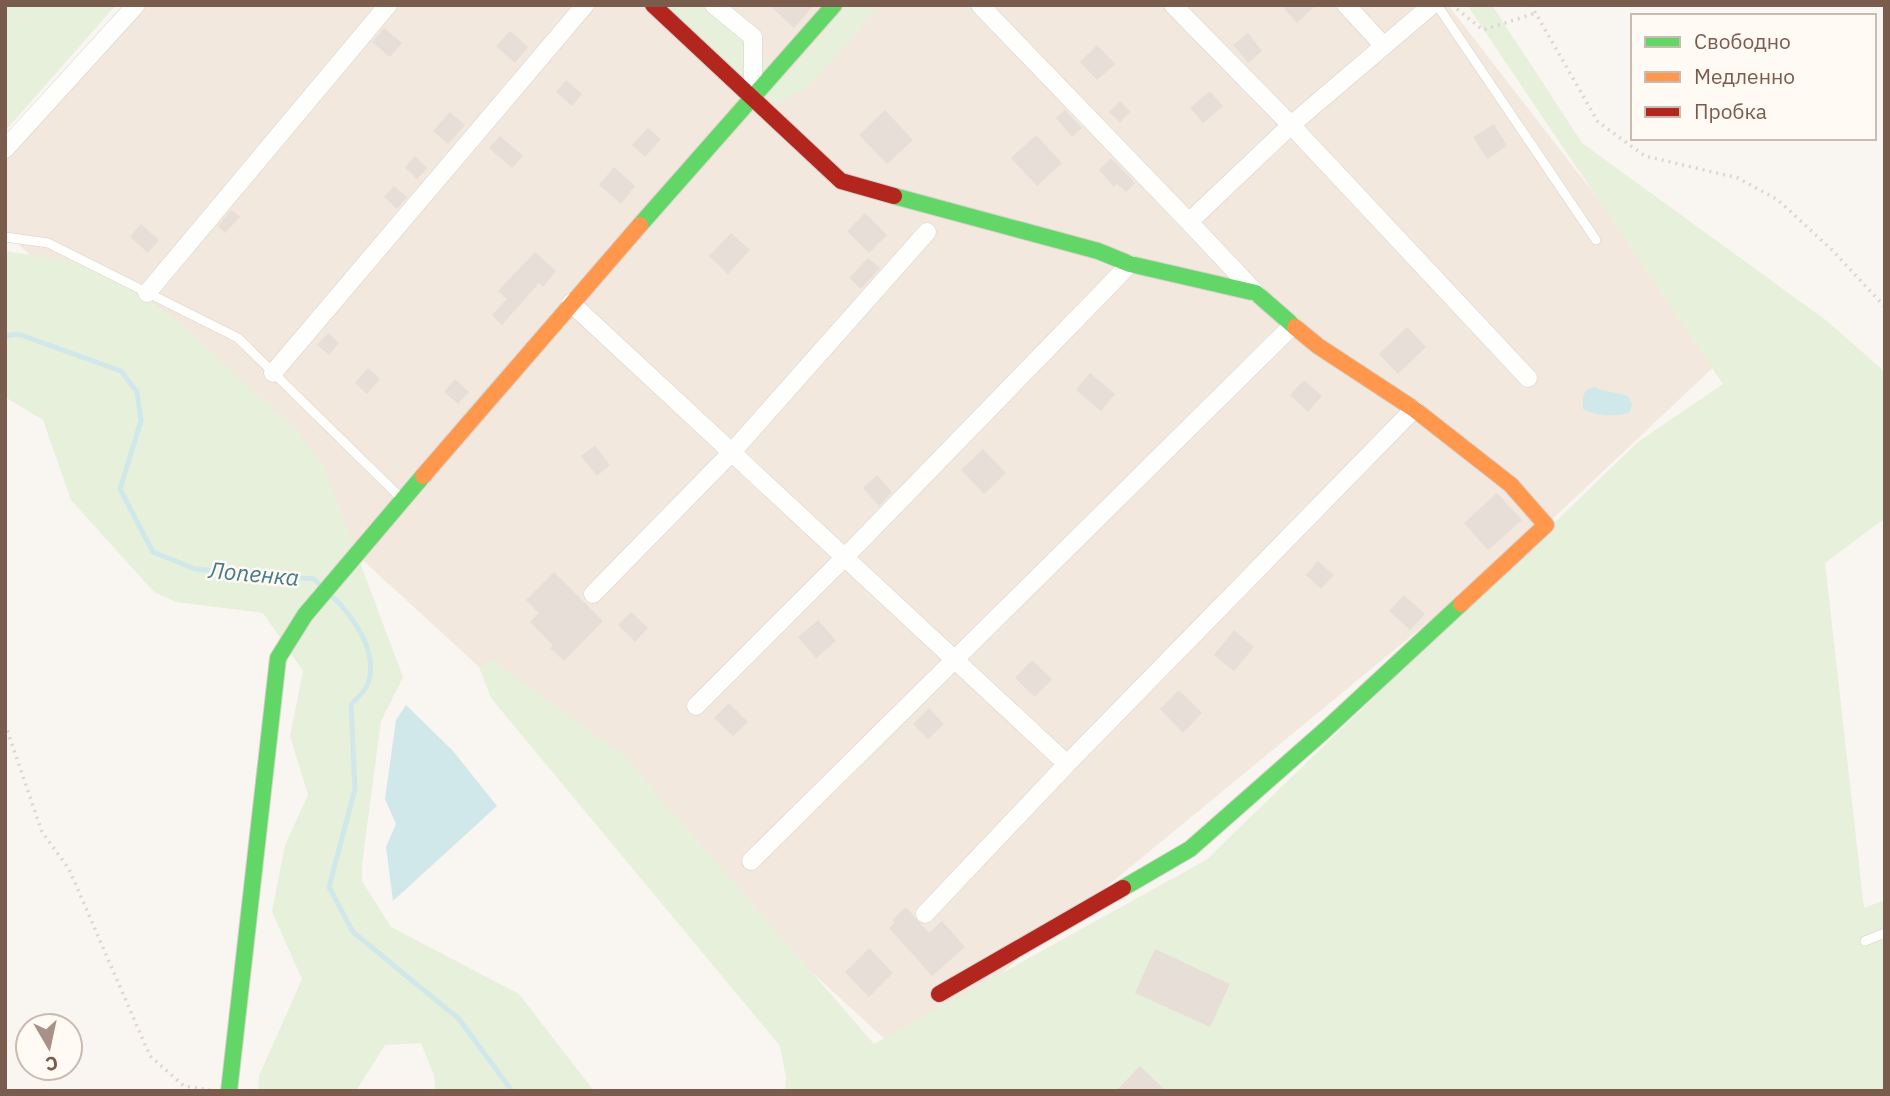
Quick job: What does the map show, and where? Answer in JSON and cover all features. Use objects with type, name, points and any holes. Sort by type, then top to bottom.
[{"type":"street","points":[[5,149],[136,5]]},
{"type":"street","points":[[147,293],[388,5]]},
{"type":"street","points":[[274,373],[585,5]]},
{"type":"street","points":[[653,5],[841,181],[1098,251],[1130,264],[1256,293]]},
{"type":"street","points":[[714,5],[753,37],[752,99]]},
{"type":"street","points":[[229,1091],[278,658],[305,615],[403,499],[571,303],[834,5]]},
{"type":"street","points":[[939,994],[1190,849],[1325,731],[1546,525],[1511,485],[1414,409],[1318,346],[1256,293],[980,5]]},
{"type":"street","points":[[1173,5],[1291,125],[1528,377]]},
{"type":"street","points":[[1346,5],[1384,46]]},
{"type":"street","points":[[1189,222],[1291,125],[1434,5]]},
{"type":"street","points":[[593,594],[732,452],[927,232]]},
{"type":"street","points":[[696,706],[1130,264]]},
{"type":"street","points":[[571,303],[1067,764]]},
{"type":"street","points":[[751,861],[1293,325]]},
{"type":"street","points":[[925,914],[1067,764],[1414,409]]},
{"type":"lane","points":[[1434,5],[1595,240]]},
{"type":"lane","points":[[5,237],[48,243],[238,338],[403,499]]},
{"type":"lane","points":[[1865,942],[1885,933]]},
{"type":"path","points":[[1452,5],[1483,30],[1536,13]]},
{"type":"path","points":[[1531,5],[1598,122],[1646,156],[1738,178],[1778,200],[1832,250],[1885,307]]},
{"type":"path","points":[[5,724],[42,832],[69,869],[150,1056],[184,1086],[219,1091]]},
{"type":"shaded area","points":[[133,5],[1448,5],[1722,359],[1546,525],[902,1055],[5,232],[5,149]]},
{"type":"green space","points":[[5,5],[116,5],[5,131]]},
{"type":"green space","points":[[655,5],[702,5],[786,78],[847,5],[880,5],[810,85],[777,105]]},
{"type":"green space","points":[[1467,5],[1492,5],[1582,143],[1827,321],[1885,372],[1885,521],[1881,521],[1825,563],[1864,908],[1885,900],[1885,1091],[785,1091],[786,1078],[780,1046],[491,698],[479,667],[492,660],[623,755],[874,1044],[1206,860],[1638,442],[1723,384]]},
{"type":"green space","points":[[5,251],[75,262],[129,286],[179,322],[297,431],[324,467],[403,677],[381,721],[362,881],[391,927],[519,994],[594,1091],[435,1091],[434,1075],[421,1043],[385,1045],[356,1091],[258,1091],[259,1076],[302,979],[272,912],[285,845],[308,795],[290,736],[303,671],[263,613],[176,602],[154,592],[71,500],[43,420],[5,397]]},
{"type":"water","points":[[1595,387],[1628,396],[1632,404],[1630,412],[1606,415],[1583,409],[1586,390]]},
{"type":"water","points":[[406,705],[453,751],[497,806],[393,901],[386,847],[396,824],[385,799],[396,720]]},
{"type":"building","points":[[769,5],[814,5],[794,28]]},
{"type":"building","points":[[1281,5],[1316,5],[1297,23]]},
{"type":"building","points":[[384,28],[402,43],[390,57],[372,42]]},
{"type":"building","points":[[510,31],[528,47],[515,63],[496,46]]},
{"type":"building","points":[[1248,33],[1262,51],[1248,63],[1233,45]]},
{"type":"building","points":[[1097,45],[1115,64],[1097,80],[1080,62]]},
{"type":"building","points":[[566,80],[582,94],[572,106],[556,92]]},
{"type":"building","points":[[1210,91],[1223,106],[1203,123],[1190,108]]},
{"type":"building","points":[[1120,101],[1130,112],[1120,122],[1109,112]]},
{"type":"building","points":[[885,110],[913,140],[887,164],[859,135]]},
{"type":"building","points":[[1065,110],[1082,128],[1072,137],[1056,118]]},
{"type":"building","points":[[450,112],[465,125],[448,144],[433,131]]},
{"type":"building","points":[[1494,124],[1507,146],[1487,159],[1473,137]]},
{"type":"building","points":[[648,128],[661,139],[645,157],[632,145]]},
{"type":"building","points":[[1036,135],[1062,163],[1037,186],[1011,158]]},
{"type":"building","points":[[500,136],[523,156],[512,168],[489,148]]},
{"type":"building","points":[[415,156],[427,168],[417,179],[405,167]]},
{"type":"building","points":[[1111,158],[1135,183],[1126,192],[1117,184],[1114,187],[1099,170]]},
{"type":"building","points":[[614,167],[635,186],[621,204],[599,185]]},
{"type":"building","points":[[394,186],[407,197],[397,209],[384,197]]},
{"type":"building","points":[[231,210],[240,217],[225,233],[218,226]]},
{"type":"building","points":[[865,213],[887,235],[869,253],[847,231]]},
{"type":"building","points":[[141,224],[159,240],[148,253],[130,237]]},
{"type":"building","points":[[731,233],[750,250],[728,274],[709,256]]},
{"type":"building","points":[[535,252],[556,271],[543,287],[539,283],[502,325],[492,315],[507,299],[498,291]]},
{"type":"building","points":[[868,258],[880,268],[861,289],[849,278]]},
{"type":"building","points":[[1407,327],[1426,347],[1398,374],[1379,354]]},
{"type":"building","points":[[328,333],[339,343],[329,355],[317,345]]},
{"type":"building","points":[[368,368],[380,379],[367,394],[355,383]]},
{"type":"building","points":[[1090,373],[1115,394],[1101,411],[1076,390]]},
{"type":"building","points":[[455,379],[469,392],[458,404],[444,392]]},
{"type":"building","points":[[1304,380],[1322,396],[1308,412],[1290,395]]},
{"type":"building","points":[[595,446],[610,465],[597,476],[581,456]]},
{"type":"building","points":[[983,449],[1006,473],[984,494],[961,470]]},
{"type":"building","points":[[877,475],[892,492],[879,506],[863,488]]},
{"type":"building","points":[[1497,493],[1522,520],[1488,550],[1464,523]]},
{"type":"building","points":[[1318,561],[1334,575],[1321,589],[1306,575]]},
{"type":"building","points":[[554,572],[603,621],[564,661],[550,648],[553,645],[530,622],[539,613],[526,600]]},
{"type":"building","points":[[1404,595],[1425,614],[1410,630],[1389,611]]},
{"type":"building","points":[[631,612],[648,628],[635,642],[618,625]]},
{"type":"building","points":[[818,620],[836,641],[816,658],[798,637]]},
{"type":"building","points":[[1234,630],[1254,647],[1234,671],[1214,655]]},
{"type":"building","points":[[1032,660],[1052,679],[1035,697],[1015,678]]},
{"type":"building","points":[[1179,690],[1202,713],[1183,733],[1160,709]]},
{"type":"building","points":[[729,703],[748,722],[733,736],[714,718]]},
{"type":"building","points":[[929,708],[944,724],[928,739],[913,724]]},
{"type":"building","points":[[906,907],[929,933],[942,921],[965,947],[932,976],[889,928],[895,922],[892,920]]},
{"type":"building","points":[[869,948],[893,973],[869,997],[845,972]]},
{"type":"building","points":[[1155,949],[1230,984],[1210,1027],[1135,993]]},
{"type":"building","points":[[1140,1066],[1166,1091],[1116,1091]]},
{"type":"waterway","name":"Лопенка","points":[[5,336],[18,334],[121,371],[137,392],[141,421],[120,489],[153,552],[195,569],[314,579],[321,586]]},
{"type":"waterway","name":"Лопенка","points":[[331,595],[348,613],[362,635],[370,659],[370,671],[365,689],[351,705],[355,789],[329,887],[353,932],[459,1019],[512,1091]]},
{"type":"traffic: fast","points":[[640,225],[834,5]]},
{"type":"traffic: fast","points":[[894,196],[1098,251],[1130,264],[1256,293],[1295,327]]},
{"type":"traffic: fast","points":[[229,1091],[278,658],[305,615],[423,476]]},
{"type":"traffic: fast","points":[[1123,888],[1190,849],[1324,731],[1461,604]]},
{"type":"traffic: slow","points":[[423,476],[640,225]]},
{"type":"traffic: slow","points":[[1295,327],[1318,346],[1414,409],[1511,485],[1546,525],[1461,604]]},
{"type":"traffic: jam","points":[[653,5],[841,181],[894,196]]},
{"type":"traffic: jam","points":[[939,994],[1123,888]]}]
